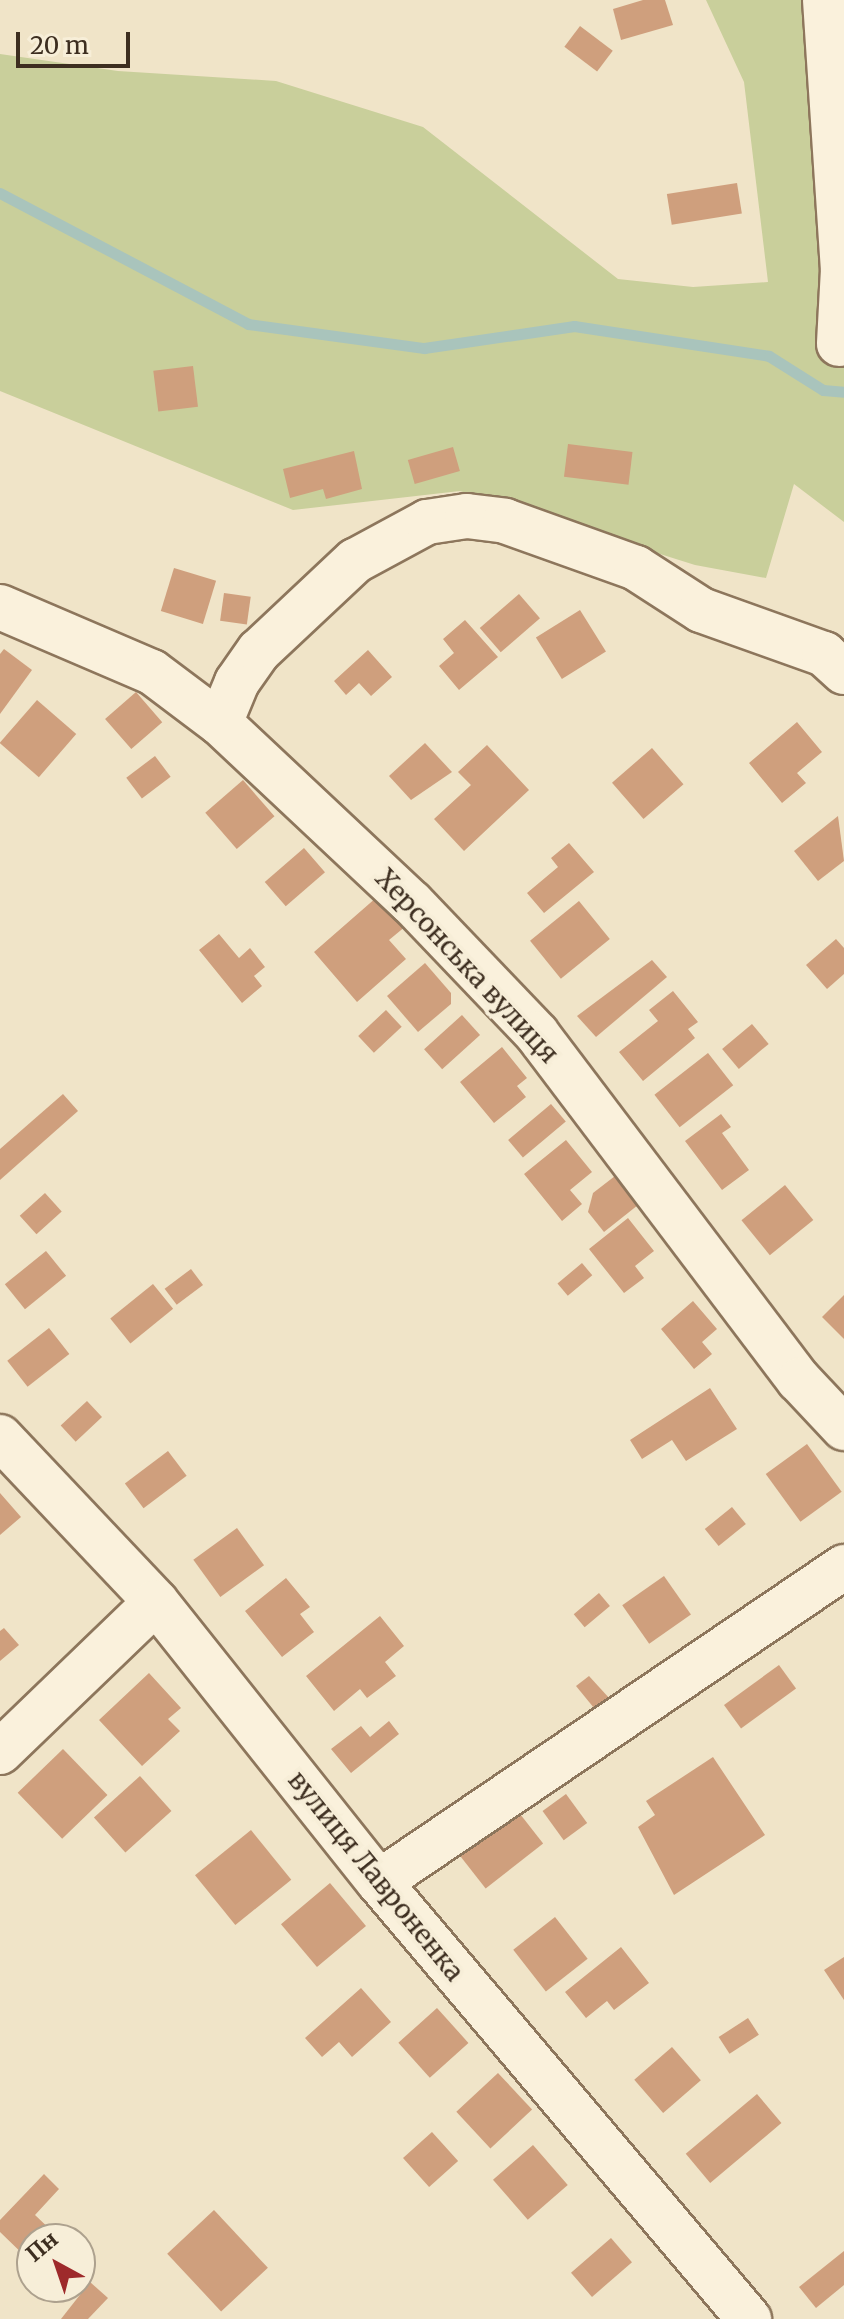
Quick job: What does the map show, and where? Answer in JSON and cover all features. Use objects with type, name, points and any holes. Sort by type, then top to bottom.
[{"type":"street","points":[[825,0],[843,269],[839,344]]},
{"type":"street","points":[[220,723],[237,682],[259,651],[355,561],[427,522],[467,516],[505,521],[636,568],[701,610],[824,654],[844,672]]},
{"type":"street","name":"Херсонська вулиця","points":[[0,607],[46,621],[152,672],[220,723],[412,903],[537,1034],[799,1380],[844,1428]]},
{"type":"street","name":"вулиця Лавроненка","points":[[0,1437],[156,1602],[379,1882],[749,2319]]},
{"type":"street","points":[[379,1882],[844,1567]]},
{"type":"street","points":[[0,1752],[156,1602]]},
{"type":"green space","points":[[706,0],[844,0],[844,522],[794,484],[766,578],[695,565],[460,491],[293,510],[0,391],[0,54],[118,71],[276,81],[423,127],[618,279],[693,287],[768,282],[744,82]]},
{"type":"building","points":[[643,0],[665,0],[673,25],[621,40],[613,9]]},
{"type":"building","points":[[580,26],[613,51],[597,71],[564,47]]},
{"type":"building","points":[[737,183],[742,214],[672,225],[667,194]]},
{"type":"building","points":[[193,366],[198,407],[158,412],[153,371]]},
{"type":"building","points":[[568,444],[633,452],[628,485],[564,477]]},
{"type":"building","points":[[453,447],[460,471],[415,484],[408,460]]},
{"type":"building","points":[[354,451],[362,489],[326,499],[323,489],[290,498],[283,469]]},
{"type":"building","points":[[174,568],[216,581],[203,624],[161,611]]},
{"type":"building","points":[[224,593],[251,597],[247,624],[220,621]]},
{"type":"building","points":[[519,594],[540,618],[501,652],[480,628]]},
{"type":"building","points":[[580,610],[606,652],[562,679],[536,638]]},
{"type":"building","points":[[465,620],[498,657],[459,690],[439,666],[454,653],[443,639]]},
{"type":"building","points":[[4,649],[32,670],[0,714],[0,654]]},
{"type":"building","points":[[368,650],[392,677],[371,696],[359,683],[346,695],[334,681]]},
{"type":"building","points":[[136,692],[162,722],[131,749],[105,719]]},
{"type":"building","points":[[37,700],[76,734],[39,777],[0,743]]},
{"type":"building","points":[[797,722],[822,752],[797,773],[806,783],[782,803],[749,763]]},
{"type":"building","points":[[425,743],[452,772],[411,800],[389,776]]},
{"type":"building","points":[[487,745],[529,790],[464,851],[434,819],[471,785],[458,772]]},
{"type":"building","points":[[652,748],[683,784],[643,819],[612,783]]},
{"type":"building","points":[[155,756],[171,777],[142,798],[126,778]]},
{"type":"building","points":[[243,780],[274,816],[237,849],[205,813]]},
{"type":"building","points":[[838,816],[844,861],[818,881],[794,851]]},
{"type":"building","points":[[569,843],[594,872],[544,913],[527,893],[558,867],[551,858]]},
{"type":"building","points":[[304,848],[325,872],[286,906],[265,882]]},
{"type":"building","points":[[385,890],[412,921],[389,940],[406,959],[357,1002],[314,952]]},
{"type":"building","points":[[579,901],[610,939],[561,979],[530,941]]},
{"type":"building","points":[[219,934],[239,958],[250,948],[265,967],[254,976],[262,986],[242,1003],[199,950]]},
{"type":"building","points":[[836,939],[844,948],[844,974],[827,989],[806,965]]},
{"type":"building","points":[[652,960],[667,977],[596,1037],[577,1016]]},
{"type":"building","points":[[425,963],[451,993],[451,1004],[418,1032],[387,996]]},
{"type":"building","points":[[673,991],[698,1022],[688,1029],[695,1038],[643,1081],[619,1052],[658,1021],[649,1010]]},
{"type":"building","points":[[386,1010],[402,1027],[374,1053],[358,1036]]},
{"type":"building","points":[[462,1015],[480,1035],[442,1069],[424,1049]]},
{"type":"building","points":[[752,1024],[769,1044],[739,1069],[722,1049]]},
{"type":"building","points":[[502,1047],[527,1078],[517,1086],[526,1097],[494,1123],[460,1082]]},
{"type":"building","points":[[708,1053],[733,1085],[680,1127],[654,1095]]},
{"type":"building","points":[[63,1094],[78,1111],[0,1180],[0,1149]]},
{"type":"building","points":[[551,1104],[566,1122],[523,1158],[508,1140]]},
{"type":"building","points":[[721,1114],[731,1127],[722,1133],[749,1170],[722,1190],[685,1141]]},
{"type":"building","points":[[566,1140],[592,1172],[570,1190],[582,1204],[562,1221],[524,1174]]},
{"type":"building","points":[[615,1176],[638,1205],[604,1232],[588,1212],[593,1193]]},
{"type":"building","points":[[785,1185],[813,1220],[770,1255],[741,1220]]},
{"type":"building","points":[[45,1193],[62,1212],[36,1234],[20,1216]]},
{"type":"building","points":[[628,1218],[654,1251],[635,1266],[644,1278],[624,1293],[589,1249]]},
{"type":"building","points":[[46,1251],[66,1276],[25,1309],[5,1284]]},
{"type":"building","points":[[582,1263],[592,1275],[568,1296],[557,1284]]},
{"type":"building","points":[[191,1269],[203,1285],[177,1305],[165,1289]]},
{"type":"building","points":[[153,1284],[173,1309],[130,1343],[110,1319]]},
{"type":"building","points":[[844,1295],[844,1339],[822,1317]]},
{"type":"building","points":[[693,1301],[717,1329],[702,1342],[712,1354],[694,1369],[661,1329]]},
{"type":"building","points":[[49,1328],[69,1354],[28,1387],[7,1361]]},
{"type":"building","points":[[710,1388],[737,1429],[686,1461],[672,1440],[642,1459],[630,1440]]},
{"type":"building","points":[[87,1401],[102,1417],[76,1442],[61,1426]]},
{"type":"building","points":[[807,1444],[842,1492],[800,1522],[766,1474]]},
{"type":"building","points":[[168,1451],[187,1476],[144,1508],[125,1483]]},
{"type":"building","points":[[0,1493],[21,1517],[0,1535]]},
{"type":"building","points":[[732,1507],[746,1524],[719,1546],[705,1529]]},
{"type":"building","points":[[237,1528],[264,1565],[220,1597],[193,1560]]},
{"type":"building","points":[[664,1576],[691,1615],[649,1644],[622,1605]]},
{"type":"building","points":[[286,1578],[310,1607],[300,1614],[314,1632],[282,1657],[245,1611]]},
{"type":"building","points":[[599,1593],[610,1606],[585,1627],[574,1614]]},
{"type":"building","points":[[380,1616],[404,1646],[385,1662],[396,1676],[367,1698],[360,1689],[334,1711],[306,1676]]},
{"type":"building","points":[[4,1628],[19,1645],[0,1661],[0,1631]]},
{"type":"building","points":[[779,1665],[796,1688],[741,1728],[724,1705]]},
{"type":"building","points":[[149,1673],[181,1708],[168,1719],[180,1731],[142,1766],[99,1720]]},
{"type":"building","points":[[589,1676],[610,1699],[594,1708],[576,1686]]},
{"type":"building","points":[[389,1721],[399,1734],[351,1773],[331,1749],[361,1726],[370,1737]]},
{"type":"building","points":[[63,1749],[107,1795],[62,1839],[18,1793]]},
{"type":"building","points":[[713,1757],[765,1835],[674,1895],[638,1827],[655,1815],[646,1801]]},
{"type":"building","points":[[140,1776],[171,1811],[125,1852],[94,1817]]},
{"type":"building","points":[[566,1794],[587,1823],[564,1840],[543,1811]]},
{"type":"building","points":[[513,1805],[543,1844],[486,1889],[455,1850]]},
{"type":"building","points":[[251,1830],[291,1880],[235,1925],[195,1875]]},
{"type":"building","points":[[330,1883],[366,1926],[317,1967],[281,1924]]},
{"type":"building","points":[[555,1917],[588,1959],[546,1991],[513,1950]]},
{"type":"building","points":[[621,1947],[649,1983],[614,2010],[607,2001],[586,2018],[565,1992]]},
{"type":"building","points":[[844,1957],[844,2000],[824,1970]]},
{"type":"building","points":[[361,1988],[391,2022],[352,2057],[339,2042],[322,2057],[305,2038]]},
{"type":"building","points":[[437,2008],[468,2043],[430,2078],[398,2043]]},
{"type":"building","points":[[748,2018],[759,2035],[730,2054],[719,2037]]},
{"type":"building","points":[[672,2047],[701,2080],[663,2113],[634,2080]]},
{"type":"building","points":[[498,2073],[532,2110],[490,2148],[456,2112]]},
{"type":"building","points":[[757,2094],[781,2123],[710,2183],[686,2154]]},
{"type":"building","points":[[432,2132],[458,2161],[429,2187],[403,2158]]},
{"type":"building","points":[[533,2145],[568,2185],[528,2220],[493,2180]]},
{"type":"building","points":[[44,2174],[59,2189],[35,2215],[43,2223],[16,2223],[16,2247],[0,2232],[0,2220]]},
{"type":"building","points":[[214,2210],[268,2268],[221,2311],[167,2254]]},
{"type":"building","points":[[611,2238],[632,2262],[592,2297],[571,2273]]},
{"type":"building","points":[[844,2251],[844,2285],[816,2308],[799,2287]]},
{"type":"building","points":[[96,2287],[108,2298],[88,2319],[61,2319],[74,2303],[96,2303]]},
{"type":"waterway","points":[[0,193],[248,324],[424,348],[574,326],[769,356],[823,390],[844,392]]}]
